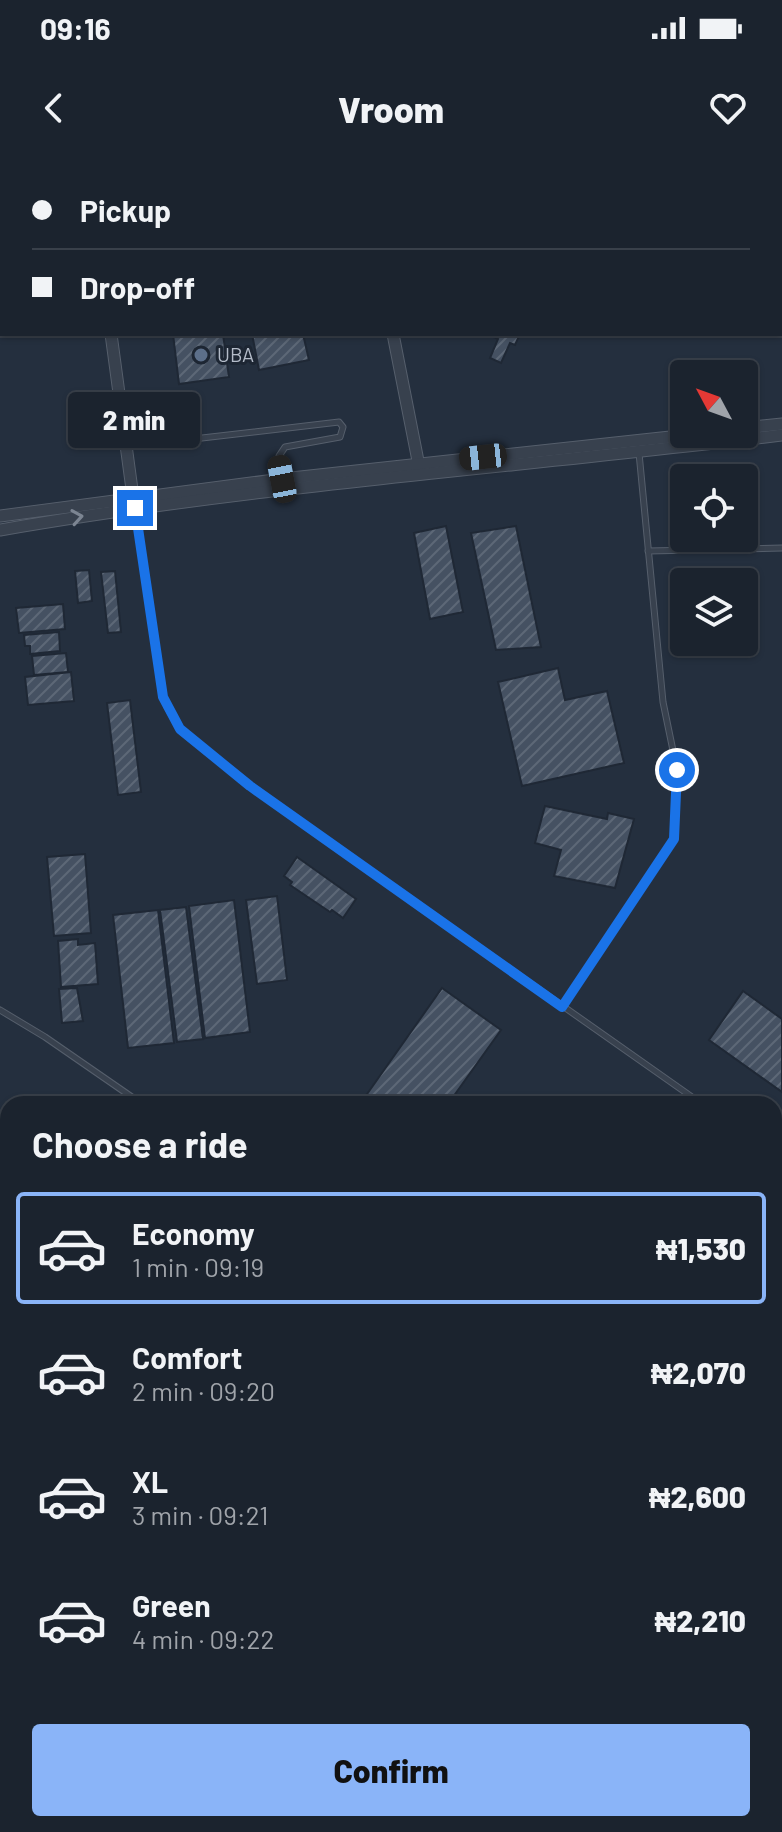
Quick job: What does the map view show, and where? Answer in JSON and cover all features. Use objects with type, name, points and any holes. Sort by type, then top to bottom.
[{"type":"street","points":[[111,336],[134,502]]},
{"type":"street","points":[[393,336],[420,469]]},
{"type":"street","points":[[758,427],[782,424]]},
{"type":"street","points":[[0,530],[134,502],[282,479],[639,453],[782,435]]},
{"type":"street","points":[[0,516],[277,489],[670,438]]},
{"type":"lane","points":[[176,441],[339,422],[343,427],[340,437],[285,447],[279,456],[282,479]]},
{"type":"lane","points":[[562,1007],[674,839],[677,770],[663,702],[639,453]]},
{"type":"lane","points":[[134,502],[163,697],[180,729],[250,786],[690,1096]]},
{"type":"lane","points":[[648,551],[782,548]]},
{"type":"lane","points":[[0,1010],[130,1096]]},
{"type":"building","name":"UBA","points":[[173,336],[223,336],[229,377],[179,384]]},
{"type":"building","points":[[252,336],[303,336],[309,360],[259,370]]},
{"type":"building","points":[[519,336],[515,345],[510,343],[501,363],[490,358],[498,339],[494,337]]},
{"type":"building","points":[[446,526],[463,612],[430,619],[414,533]]},
{"type":"building","points":[[516,526],[541,647],[496,650],[471,533]]},
{"type":"building","points":[[89,570],[92,601],[78,603],[75,571]]},
{"type":"building","points":[[115,571],[121,632],[108,633],[101,572]]},
{"type":"building","points":[[63,604],[65,629],[19,633],[16,608]]},
{"type":"building","points":[[59,632],[60,651],[30,654],[30,646],[25,646],[24,635]]},
{"type":"building","points":[[66,653],[68,672],[34,675],[32,656]]},
{"type":"building","points":[[558,668],[565,700],[607,691],[624,763],[522,786],[498,682]]},
{"type":"building","points":[[71,672],[74,701],[28,705],[25,677]]},
{"type":"building","points":[[130,700],[141,792],[118,795],[107,703]]},
{"type":"building","points":[[545,806],[607,819],[608,813],[634,819],[615,888],[554,876],[561,850],[535,843]]},
{"type":"building","points":[[85,854],[91,933],[54,936],[47,857]]},
{"type":"building","points":[[297,857],[356,899],[343,918],[290,885],[292,882],[284,876]]},
{"type":"building","points":[[277,896],[287,980],[257,984],[246,900]]},
{"type":"building","points":[[234,900],[250,1032],[205,1038],[189,906]]},
{"type":"building","points":[[186,907],[203,1039],[177,1042],[160,910]]},
{"type":"building","points":[[158,910],[174,1043],[128,1048],[113,915]]},
{"type":"building","points":[[78,939],[78,945],[95,943],[98,984],[61,987],[58,941]]},
{"type":"building","points":[[77,988],[83,1021],[62,1023],[59,989]]},
{"type":"building","points":[[442,988],[501,1030],[454,1096],[366,1096]]},
{"type":"building","points":[[743,991],[782,1019],[782,1092],[709,1040]]},
{"type":"place","name":"UBA","points":[[201,355]]},
{"type":"route","points":[[135,508],[163,697],[180,729],[250,786],[562,1007],[674,839],[677,770]]}]
